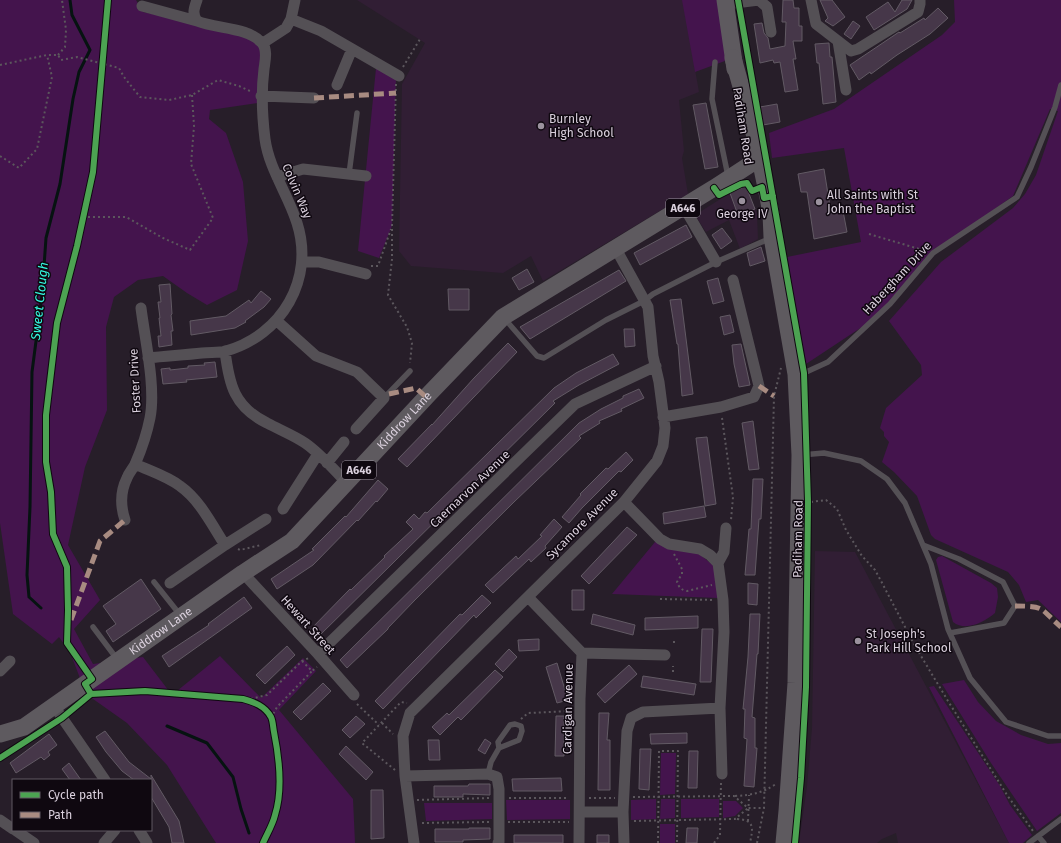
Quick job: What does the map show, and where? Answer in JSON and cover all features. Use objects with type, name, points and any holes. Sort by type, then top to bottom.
[{"type":"main road","name":"Padiham Road","points":[[725,3],[733,58],[756,140],[754,162],[762,218],[772,238],[800,455],[796,684],[784,843]]},
{"type":"main road","name":"Kiddrow Lane","points":[[0,734],[24,727],[181,616],[269,555],[292,541],[429,394],[504,318],[754,162]]},
{"type":"street","points":[[197,0],[194,15],[199,22]]},
{"type":"street","points":[[142,6],[246,33],[263,43],[286,28],[291,19],[295,0]]},
{"type":"street","points":[[725,3],[759,0],[767,7],[771,32]]},
{"type":"street","points":[[811,0],[816,24],[851,51],[858,49],[918,12],[920,0]]},
{"type":"street","points":[[291,19],[321,32],[399,76]]},
{"type":"street","points":[[838,41],[846,90]]},
{"type":"street","name":"Colvin Way","points":[[148,358],[225,351],[248,343],[264,333],[277,321],[286,309],[295,288],[302,262],[301,237],[297,223],[269,159],[265,140],[261,96],[266,59],[266,51],[263,43]]},
{"type":"street","points":[[337,85],[352,49]]},
{"type":"street","points":[[261,96],[314,98]]},
{"type":"street","points":[[277,178],[303,169],[366,176]]},
{"type":"street","points":[[684,207],[716,262]]},
{"type":"street","name":"Sycamore Avenue","points":[[414,843],[405,777],[403,736],[410,713],[624,502],[657,461],[663,446],[663,417],[648,307],[616,249]]},
{"type":"street","points":[[302,262],[319,262],[366,274]]},
{"type":"street","points":[[663,417],[720,406],[754,397],[759,386],[733,280]]},
{"type":"street","name":"Foster Drive","points":[[125,520],[121,500],[122,490],[143,446],[150,417],[151,397],[148,358],[141,308]]},
{"type":"street","points":[[277,321],[316,356],[357,372],[384,398],[356,429]]},
{"type":"street","points":[[225,351],[232,388],[239,401],[260,419],[307,444],[347,483]]},
{"type":"street","name":"Caernarvon Avenue","points":[[321,657],[575,404],[656,366]]},
{"type":"street","points":[[327,463],[344,442]]},
{"type":"street","points":[[283,509],[318,454]]},
{"type":"street","points":[[135,464],[169,479],[195,499],[226,544]]},
{"type":"street","points":[[624,502],[660,539],[669,544],[700,549],[710,555],[718,563],[722,585],[724,632],[720,708],[722,774]]},
{"type":"street","points":[[170,583],[226,544],[266,519]]},
{"type":"street","points":[[718,563],[724,552],[726,528]]},
{"type":"street","name":"Hewart Street","points":[[243,573],[354,695]]},
{"type":"street","name":"Cardigan Avenue","points":[[528,597],[582,653],[580,699],[579,843]]},
{"type":"street","points":[[582,653],[665,655]]},
{"type":"street","points":[[0,671],[10,661]]},
{"type":"street","points":[[54,706],[104,779]]},
{"type":"street","points":[[624,843],[623,812],[625,798],[627,731],[631,718],[643,712],[720,708]]},
{"type":"street","points":[[405,777],[488,774],[497,777],[499,789],[498,843]]},
{"type":"street","points":[[580,812],[623,812]]},
{"type":"street","points":[[0,820],[12,828]]},
{"type":"street","points":[[17,831],[34,843]]},
{"type":"street","points":[[104,843],[114,831]]},
{"type":"street","points":[[140,831],[147,843]]},
{"type":"lane","points":[[715,62],[712,99],[728,178]]},
{"type":"lane","name":"Habergham Drive","points":[[789,370],[804,373],[828,362],[890,304],[933,253],[1017,197],[1053,114],[1061,85]]},
{"type":"lane","points":[[349,174],[357,113]]},
{"type":"lane","points":[[504,318],[537,356],[544,358],[606,320],[653,294],[716,262],[772,238]]},
{"type":"lane","points":[[384,398],[410,372]]},
{"type":"lane","points":[[800,455],[824,453],[861,461],[887,479],[905,503],[932,564],[950,633],[970,678],[1006,722],[1048,736],[1061,736]]},
{"type":"lane","points":[[924,545],[959,559],[1003,582],[1015,606],[1004,623],[950,633]]},
{"type":"lane","points":[[154,582],[181,616]]},
{"type":"lane","points":[[93,627],[118,660]]},
{"type":"lane","points":[[488,774],[491,762],[499,748],[519,740],[522,731],[521,726],[515,724],[510,725],[498,742],[499,748]]},
{"type":"lane","points":[[1029,843],[1061,819]]},
{"type":"lane","points":[[1038,836],[1044,843]]},
{"type":"path","points":[[0,65],[47,55],[58,55],[65,47],[66,30],[62,0]]},
{"type":"path","points":[[410,372],[412,343],[407,327],[388,294],[392,259],[396,83],[420,39]]},
{"type":"path","points":[[0,156],[19,168],[37,149],[52,77],[47,55]]},
{"type":"path","points":[[58,55],[61,60],[77,57],[119,68],[124,77],[140,97],[170,100],[192,95],[218,80],[239,86],[261,96]]},
{"type":"path","points":[[102,70],[103,55]]},
{"type":"path","points":[[83,217],[126,217],[163,238],[190,250],[213,218],[191,164],[194,126],[192,95]]},
{"type":"path","points":[[82,224],[85,210]]},
{"type":"path","points":[[366,274],[369,266],[378,266],[392,226]]},
{"type":"path","points":[[870,234],[933,253]]},
{"type":"path","points":[[757,843],[764,808],[774,396],[789,370]]},
{"type":"path","points":[[720,406],[733,497],[731,521],[726,528]]},
{"type":"path","points":[[808,495],[808,510]]},
{"type":"path","points":[[808,502],[826,500],[837,508],[846,530],[862,556],[875,570],[915,646],[965,728],[1007,795],[1032,831],[1038,836]]},
{"type":"path","points":[[226,544],[240,550],[260,545],[269,555]]},
{"type":"path","points":[[675,545],[674,556],[682,569],[682,574],[677,582],[678,586],[687,591],[714,585],[722,585]]},
{"type":"path","points":[[660,599],[723,600]]},
{"type":"path","points":[[674,638],[674,643]]},
{"type":"path","points":[[245,700],[267,695],[306,658],[321,657]]},
{"type":"path","points":[[271,718],[277,707],[312,671],[321,657]]},
{"type":"path","points":[[302,661],[312,671]]},
{"type":"path","points":[[673,666],[673,672]]},
{"type":"path","points":[[354,695],[356,703],[378,726]]},
{"type":"path","points":[[245,700],[259,704]]},
{"type":"path","points":[[405,777],[362,743],[401,702],[419,705]]},
{"type":"path","points":[[515,724],[528,713],[574,711]]},
{"type":"path","points":[[378,726],[383,722],[394,734]]},
{"type":"path","points":[[658,843],[659,751],[678,751],[677,843]]},
{"type":"path","points":[[714,843],[720,835],[722,774]]},
{"type":"path","points":[[422,800],[734,796],[764,792],[790,776]]},
{"type":"path","points":[[749,795],[748,821],[752,830],[750,843]]},
{"type":"path","points":[[734,796],[748,808],[764,808]]},
{"type":"path","points":[[735,819],[748,821]]},
{"type":"shaded area","points":[[0,0],[136,0],[143,12],[246,33],[263,43],[258,103],[210,110],[209,119],[226,133],[243,182],[248,241],[237,290],[207,305],[163,276],[138,280],[114,297],[106,327],[107,410],[85,467],[68,545],[100,600],[74,629],[93,664],[143,657],[172,695],[220,656],[261,698],[303,658],[316,671],[279,710],[353,799],[355,843],[216,843],[167,765],[127,723],[86,694],[70,652],[59,637],[52,644],[13,614],[0,523]]},
{"type":"shaded area","name":"Burnley High School","points":[[357,0],[683,0],[699,92],[679,100],[684,151],[682,158],[688,194],[543,281],[531,256],[503,273],[411,266],[399,251],[402,84],[425,43]]},
{"type":"shaded area","points":[[682,0],[725,0],[733,58],[695,72]]},
{"type":"shaded area","points":[[954,0],[1061,0],[1061,622],[1038,600],[1026,602],[1019,585],[1008,572],[935,539],[931,535],[917,496],[882,462],[889,442],[884,436],[884,432],[880,428],[886,408],[922,375],[921,365],[889,321],[941,262],[1013,208],[1025,194],[1036,175],[1058,111],[1050,109],[1013,196],[933,253],[874,319],[806,364],[787,257],[861,242],[844,148],[772,158],[769,133],[834,109],[942,35],[955,22]]},
{"type":"shaded area","points":[[376,68],[396,76],[392,226],[379,258],[358,251]]},
{"type":"shaded area","points":[[746,186],[757,214],[758,239],[740,249],[729,220],[706,232],[695,215],[730,193]]},
{"type":"shaded area","points":[[655,542],[698,553],[714,566],[719,598],[612,594]]},
{"type":"shaded area","name":"St Joseph's Park Hill School","points":[[815,551],[855,552],[1009,843],[898,843],[896,833],[882,839],[877,843],[799,843],[807,786],[812,728]]},
{"type":"shaded area","points":[[942,556],[991,583],[997,588],[998,597],[995,613],[986,620],[975,625],[964,626],[953,622],[936,560],[938,557]]},
{"type":"shaded area","points":[[964,680],[978,702],[996,721],[1021,735],[1048,744],[1061,743],[1061,813],[1037,831],[991,763],[942,684]]},
{"type":"shaded area","points":[[934,686],[1000,786],[1010,805],[1032,835],[1023,843],[1009,843],[929,687]]},
{"type":"shaded area","points":[[661,753],[676,753],[675,794],[660,795]]},
{"type":"shaded area","points":[[656,799],[656,819],[631,820],[631,800]]},
{"type":"shaded area","points":[[661,799],[675,799],[675,818],[660,819]]},
{"type":"shaded area","points":[[681,799],[719,799],[719,817],[681,818]]},
{"type":"shaded area","points":[[506,800],[570,800],[570,819],[507,820]]},
{"type":"shaded area","points":[[723,801],[736,801],[743,808],[735,816],[723,818]]},
{"type":"shaded area","points":[[424,803],[492,803],[492,819],[426,821]]},
{"type":"shaded area","points":[[660,824],[675,824],[675,843],[660,843]]},
{"type":"building","points":[[783,0],[793,0],[794,8],[799,8],[799,26],[802,26],[802,41],[793,41],[796,59],[793,59],[798,90],[785,92],[780,62],[774,63],[773,60],[760,63],[754,24],[762,23],[764,33],[768,38],[770,49],[785,46],[786,22],[782,22]]},
{"type":"building","points":[[820,0],[832,0],[845,17],[833,26],[825,21],[828,18]]},
{"type":"building","points":[[902,0],[912,0],[907,9],[874,30],[866,17],[888,2],[895,12]]},
{"type":"building","points":[[938,8],[948,18],[930,34],[871,74],[870,72],[859,80],[850,65],[899,32],[900,33],[924,18],[925,20]]},
{"type":"building","points":[[853,21],[860,26],[851,39],[844,34]]},
{"type":"building","points":[[829,43],[830,57],[832,57],[836,102],[823,104],[819,63],[817,63],[815,44]]},
{"type":"building","points":[[706,103],[718,167],[705,169],[693,105]]},
{"type":"building","points":[[777,104],[780,122],[763,125],[760,107]]},
{"type":"building","name":"All Saints with St John the Baptist","points":[[824,169],[831,213],[843,211],[847,232],[814,239],[807,192],[801,192],[798,174]]},
{"type":"building","name":"George IV","points":[[746,186],[755,209],[738,215],[730,193]]},
{"type":"building","points":[[686,225],[692,237],[640,265],[634,253]]},
{"type":"building","points":[[722,228],[732,241],[721,249],[712,235]]},
{"type":"building","points":[[761,247],[765,261],[750,266],[747,253]]},
{"type":"building","points":[[527,269],[534,282],[519,290],[512,278]]},
{"type":"building","points":[[619,270],[626,281],[530,339],[520,327]]},
{"type":"building","points":[[718,278],[724,301],[713,304],[707,281]]},
{"type":"building","points":[[170,284],[173,331],[171,331],[172,345],[159,347],[158,336],[161,336],[158,302],[161,302],[159,285]]},
{"type":"building","points":[[448,289],[469,289],[469,310],[449,310]]},
{"type":"building","points":[[261,291],[271,299],[264,307],[245,321],[246,322],[235,328],[191,335],[190,321],[226,316],[249,300],[251,303]]},
{"type":"building","points":[[681,299],[693,394],[682,396],[678,344],[670,300]]},
{"type":"building","points":[[730,315],[734,332],[724,335],[720,317]]},
{"type":"building","points":[[624,329],[634,329],[635,346],[625,347]]},
{"type":"building","points":[[508,343],[517,352],[407,467],[398,459],[432,425]]},
{"type":"building","points":[[741,344],[750,385],[739,387],[732,345]]},
{"type":"building","points":[[613,354],[619,364],[579,385],[553,401],[555,403],[316,639],[309,631],[350,589],[351,590],[413,529],[406,522],[414,514],[419,519],[425,512],[427,513],[554,388],[576,373]]},
{"type":"building","points":[[215,362],[217,377],[163,384],[161,369],[170,368],[170,370],[188,368],[188,366],[205,365],[204,363]]},
{"type":"building","points":[[639,389],[644,398],[621,409],[622,411],[599,421],[600,423],[579,436],[581,438],[514,502],[415,600],[388,629],[347,668],[340,660],[579,423],[601,409],[623,398],[623,396]]},
{"type":"building","points":[[753,421],[759,469],[749,470],[742,423]]},
{"type":"building","points":[[707,437],[716,504],[705,506],[696,438]]},
{"type":"building","points":[[626,452],[633,460],[621,472],[619,471],[569,523],[562,517],[581,495],[580,494],[606,468],[608,469]]},
{"type":"building","points":[[753,479],[763,479],[761,519],[759,519],[755,575],[745,575],[749,529],[751,529]]},
{"type":"building","points":[[378,480],[388,489],[377,502],[376,501],[358,521],[357,520],[313,565],[277,589],[271,579],[314,550],[312,549],[345,516],[346,517]]},
{"type":"building","points":[[704,506],[706,517],[664,524],[663,513]]},
{"type":"building","points":[[554,519],[562,527],[545,546],[546,548],[531,562],[529,559],[493,593],[485,585],[516,556],[518,559],[542,536],[540,535]]},
{"type":"building","points":[[627,527],[637,535],[589,584],[581,576]]},
{"type":"building","points":[[141,579],[161,609],[113,642],[106,631],[116,624],[103,606]]},
{"type":"building","points":[[748,583],[758,584],[757,605],[748,604]]},
{"type":"building","points":[[572,590],[584,590],[584,610],[572,610]]},
{"type":"building","points":[[482,595],[491,603],[476,618],[474,615],[383,709],[375,701],[460,614],[462,615]]},
{"type":"building","points":[[244,597],[252,608],[169,667],[162,656],[209,625],[208,624]]},
{"type":"building","points":[[593,614],[635,625],[633,635],[591,624]]},
{"type":"building","points":[[750,614],[760,614],[752,717],[755,718],[755,748],[757,748],[754,787],[744,786],[747,739],[744,738],[745,709],[743,709]]},
{"type":"building","points":[[698,616],[698,628],[645,630],[645,618]]},
{"type":"building","points":[[702,629],[713,629],[711,682],[700,682]]},
{"type":"building","points":[[539,639],[539,650],[519,651],[518,640]]},
{"type":"building","points":[[287,646],[295,655],[265,684],[256,675]]},
{"type":"building","points":[[509,649],[517,657],[503,672],[495,664]]},
{"type":"building","points":[[557,663],[568,700],[557,703],[546,667]]},
{"type":"building","points":[[629,665],[637,674],[605,703],[597,694]]},
{"type":"building","points":[[495,670],[503,677],[461,720],[458,717],[440,735],[432,727],[447,713],[449,715]]},
{"type":"building","points":[[643,676],[696,684],[694,695],[641,687]]},
{"type":"building","points":[[323,683],[331,691],[301,720],[293,712]]},
{"type":"building","points":[[599,713],[609,713],[607,740],[610,740],[610,790],[598,790]]},
{"type":"building","points":[[356,716],[365,724],[350,738],[342,730]]},
{"type":"building","points":[[556,716],[564,716],[564,756],[555,756]]},
{"type":"building","points":[[105,731],[129,762],[151,779],[133,779],[122,771],[96,737]]},
{"type":"building","points":[[687,733],[687,743],[651,744],[650,734]]},
{"type":"building","points":[[49,734],[57,745],[48,752],[50,755],[44,760],[41,757],[16,773],[10,763]]},
{"type":"building","points":[[485,739],[491,743],[485,754],[478,750]]},
{"type":"building","points":[[428,740],[439,740],[440,760],[429,760]]},
{"type":"building","points":[[346,746],[373,772],[366,780],[339,754]]},
{"type":"building","points":[[640,749],[651,749],[649,790],[639,789]]},
{"type":"building","points":[[689,751],[698,751],[697,788],[688,788]]},
{"type":"building","points":[[69,763],[80,779],[69,779],[62,769]]},
{"type":"building","points":[[151,775],[179,821],[184,843],[172,843],[169,827],[152,799]]},
{"type":"building","points":[[561,778],[562,791],[513,791],[512,779]]},
{"type":"building","points":[[469,784],[490,784],[490,795],[463,794],[463,797],[434,797],[434,786],[468,786]]},
{"type":"building","points":[[371,790],[383,790],[384,838],[371,839]]},
{"type":"building","points":[[490,828],[490,839],[463,840],[463,842],[435,842],[435,829]]},
{"type":"building","points":[[687,828],[698,828],[697,843],[686,843]]},
{"type":"building","points":[[514,835],[563,835],[563,843],[514,843]]},
{"type":"building","points":[[597,835],[609,835],[609,843],[597,843]]},
{"type":"waterway","name":"Sweet Clough","points":[[41,608],[29,597],[27,575],[30,507],[32,372],[42,295],[46,238],[60,184],[73,99],[79,72],[90,50],[72,15],[70,0]]},
{"type":"waterway","name":"Sweet Clough","points":[[167,726],[207,743],[233,777],[249,833]]},
{"type":"marked path","points":[[314,98],[396,93]]},
{"type":"marked path","points":[[759,386],[774,396]]},
{"type":"marked path","points":[[389,394],[416,388],[426,397]]},
{"type":"marked path","points":[[71,620],[100,541],[125,520]]},
{"type":"marked path","points":[[1015,606],[1041,609],[1061,627]]},
{"type":"cycle path","points":[[108,0],[93,172],[77,246],[57,323],[46,415],[46,462],[51,492],[53,534],[67,567],[67,643],[92,679],[85,684],[91,694],[145,691],[243,699],[255,703],[269,713],[273,722],[279,763],[280,784],[274,818],[263,843]]},
{"type":"cycle path","points":[[738,0],[804,373],[808,502],[806,687],[801,778],[795,843]]},
{"type":"cycle path","points":[[714,188],[719,195],[741,184],[747,183],[752,191],[762,187],[764,198],[773,196]]},
{"type":"cycle path","points":[[0,758],[62,718],[91,694]]},
{"type":"place","name":"Burnley High School","points":[[541,126]]},
{"type":"place","name":"George IV","points":[[742,201]]},
{"type":"place","name":"All Saints with St John the Baptist","points":[[819,202]]},
{"type":"place","name":"St Joseph's Park Hill School","points":[[858,641]]}]
